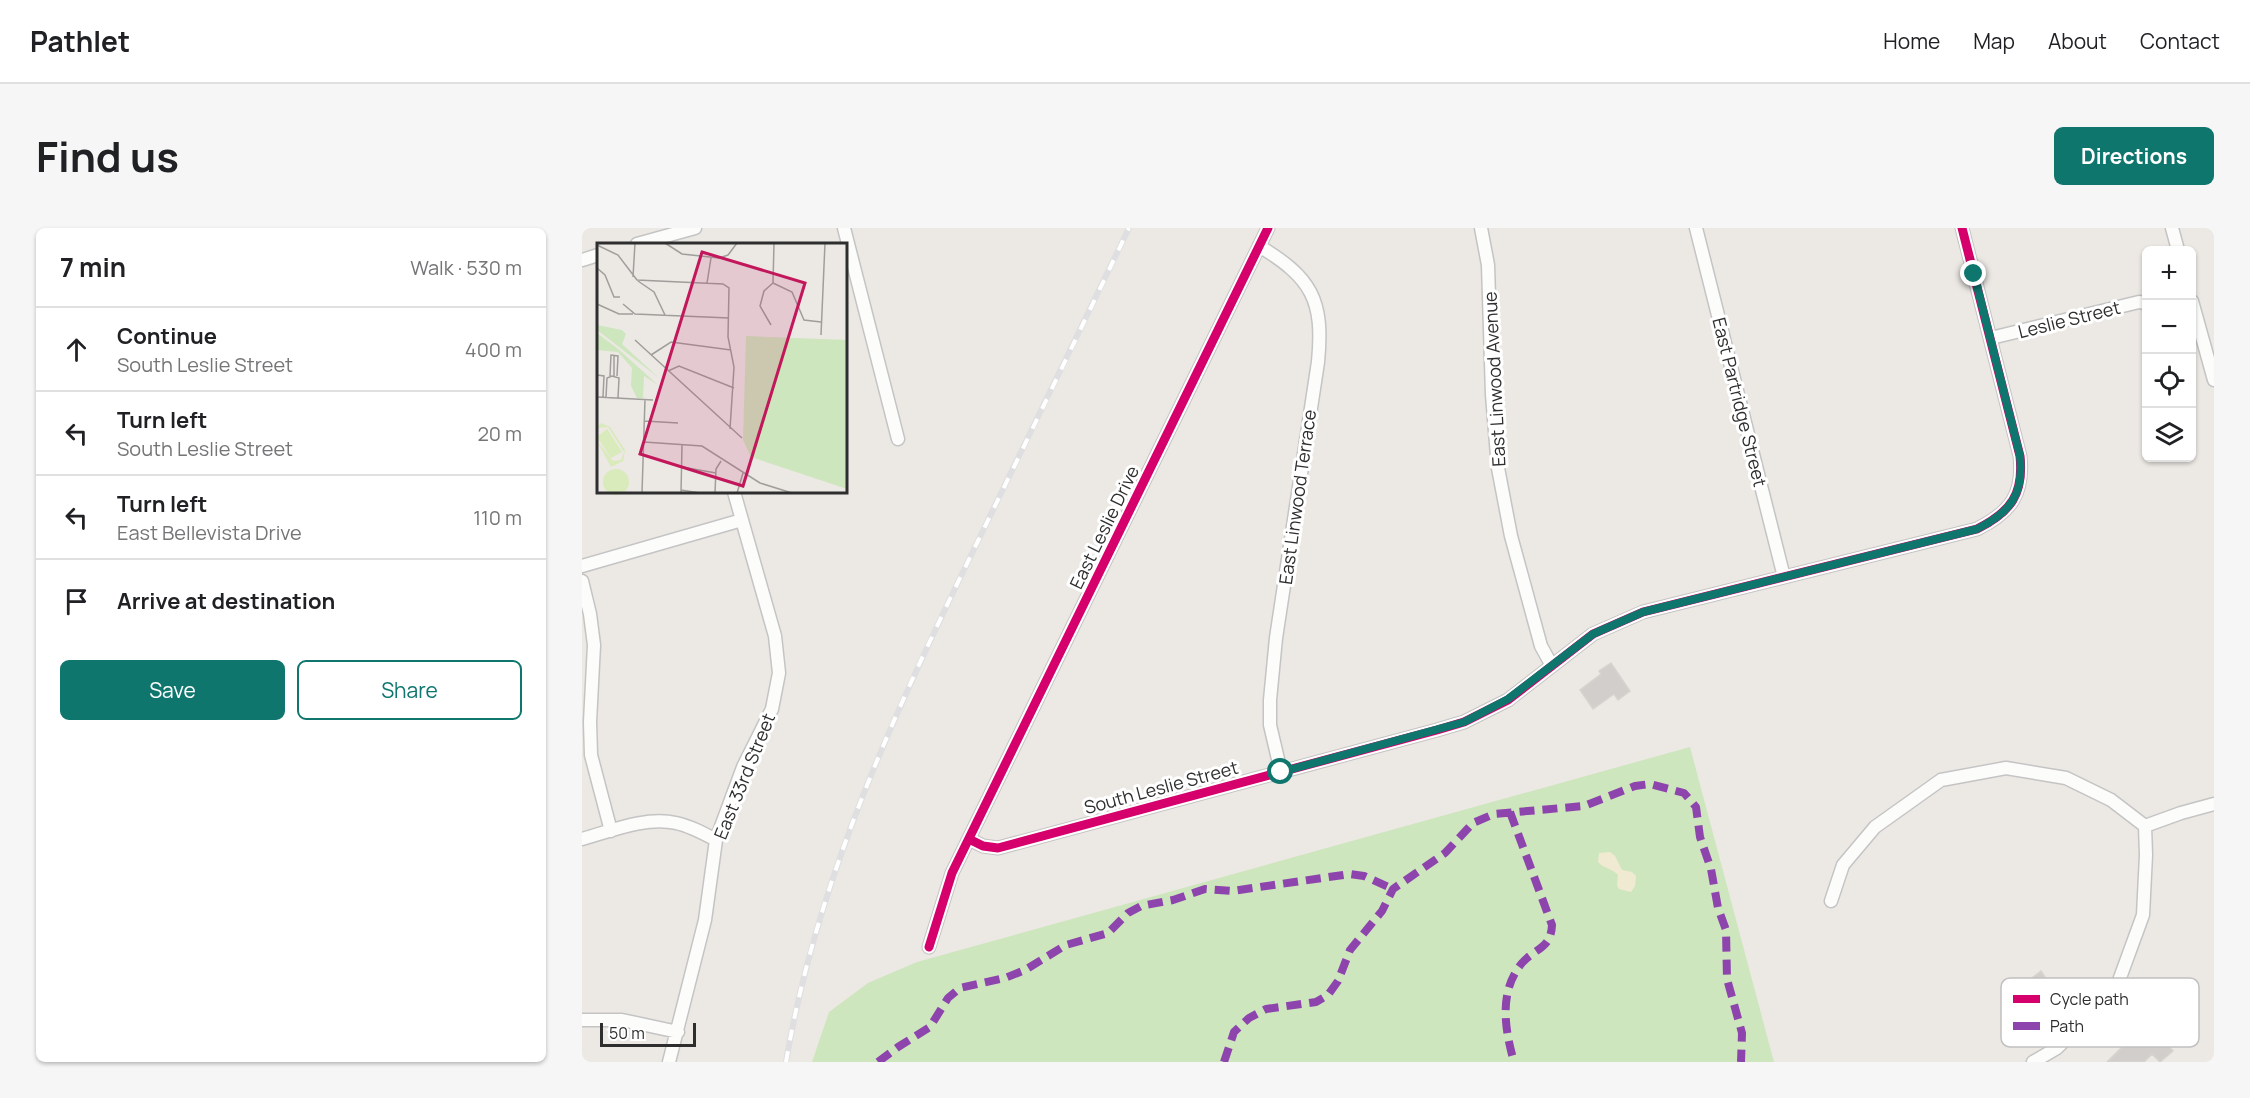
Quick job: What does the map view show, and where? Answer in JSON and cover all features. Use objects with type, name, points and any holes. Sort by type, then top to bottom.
[{"type":"street","points":[[645,243],[679,239],[695,228]]},
{"type":"street","points":[[844,228],[848,243]]},
{"type":"street","name":"East Leslie Drive","points":[[929,947],[952,873],[1268,228]]},
{"type":"street","name":"East Linwood Avenue","points":[[1481,228],[1488,265],[1492,395],[1503,502],[1540,646],[1552,666]]},
{"type":"street","name":"East Partridge Street","points":[[1696,228],[1784,577]]},
{"type":"street","points":[[1962,228],[1991,338]]},
{"type":"street","points":[[2172,228],[2177,246]]},
{"type":"street","points":[[848,244],[898,440]]},
{"type":"street","name":"East Linwood Terrace","points":[[1259,246],[1281,259],[1302,278],[1313,297],[1320,323],[1318,362],[1276,638],[1270,700],[1270,725],[1281,772]]},
{"type":"street","points":[[582,260],[597,255]]},
{"type":"street","name":"Leslie Street","points":[[1991,338],[2142,302]]},
{"type":"street","points":[[2196,324],[2214,380]]},
{"type":"street","name":"South Leslie Street","points":[[969,839],[983,846],[998,848],[1464,722],[1508,699],[1593,634],[1643,612],[1977,529],[1995,520],[2008,509],[2019,489],[2022,472],[1991,338]]},
{"type":"street","name":"East 33rd Street","points":[[669,1062],[705,920],[716,840],[743,767],[772,709],[779,673],[775,636],[735,494]]},
{"type":"street","points":[[582,566],[742,520]]},
{"type":"street","points":[[582,582],[590,614],[594,645],[590,722],[591,755],[611,831]]},
{"type":"street","points":[[1831,902],[1843,865],[1875,827],[1941,780],[2006,768],[2066,778],[2111,800],[2145,826]]},
{"type":"street","points":[[2145,826],[2214,804]]},
{"type":"street","points":[[582,839],[640,824],[662,821],[691,828],[716,840]]},
{"type":"street","points":[[2120,978],[2143,915],[2145,826]]},
{"type":"street","points":[[582,1020],[622,1020],[678,1032]]},
{"type":"street","points":[[2033,1062],[2058,1047]]},
{"type":"green space","points":[[1690,747],[1774,1062],[812,1062],[829,1012],[868,983],[917,962]]},
{"type":"sand","points":[[1610,852],[1615,856],[1622,870],[1632,872],[1636,876],[1635,886],[1631,892],[1619,889],[1618,875],[1598,862],[1599,853]]},
{"type":"building","points":[[1611,663],[1630,691],[1618,700],[1614,694],[1593,709],[1580,690],[1601,674],[1599,671]]},
{"type":"building","points":[[2041,971],[2046,978],[2032,978]]},
{"type":"building","points":[[2122,1047],[2170,1047],[2173,1051],[2160,1062],[2152,1054],[2144,1062],[2107,1062]]},
{"type":"railway","points":[[786,1062],[800,994],[818,927],[839,861],[889,732],[917,668],[1129,228]]},
{"type":"marked path","points":[[1224,1062],[1234,1032],[1249,1018],[1266,1009],[1316,1002],[1328,995],[1338,981],[1350,950],[1382,911],[1393,889],[1445,853],[1473,823],[1494,814],[1584,806],[1635,786],[1650,784],[1684,793],[1696,807],[1700,837],[1711,869],[1718,908],[1726,930],[1727,979],[1742,1033],[1741,1062]]},
{"type":"marked path","points":[[1510,812],[1552,925],[1549,939],[1522,963],[1509,986],[1506,1024],[1514,1062]]},
{"type":"marked path","points":[[878,1062],[930,1027],[948,998],[960,988],[1005,978],[1025,970],[1066,945],[1108,933],[1128,913],[1141,906],[1173,900],[1205,889],[1232,891],[1350,874],[1364,876],[1393,889]]},
{"type":"cycle path","points":[[929,947],[952,873],[1268,228]]},
{"type":"cycle path","points":[[969,839],[983,846],[998,848],[1464,722],[1508,700],[1593,634],[1643,612],[1977,529],[1989,523],[1999,516],[2013,500],[2020,481],[2020,456],[1962,228]]},
{"type":"route","points":[[1281,772],[1464,722],[1508,699],[1593,634],[1643,612],[1977,529],[1995,520],[2008,509],[2019,489],[2022,472],[2020,456],[1974,274]]}]
